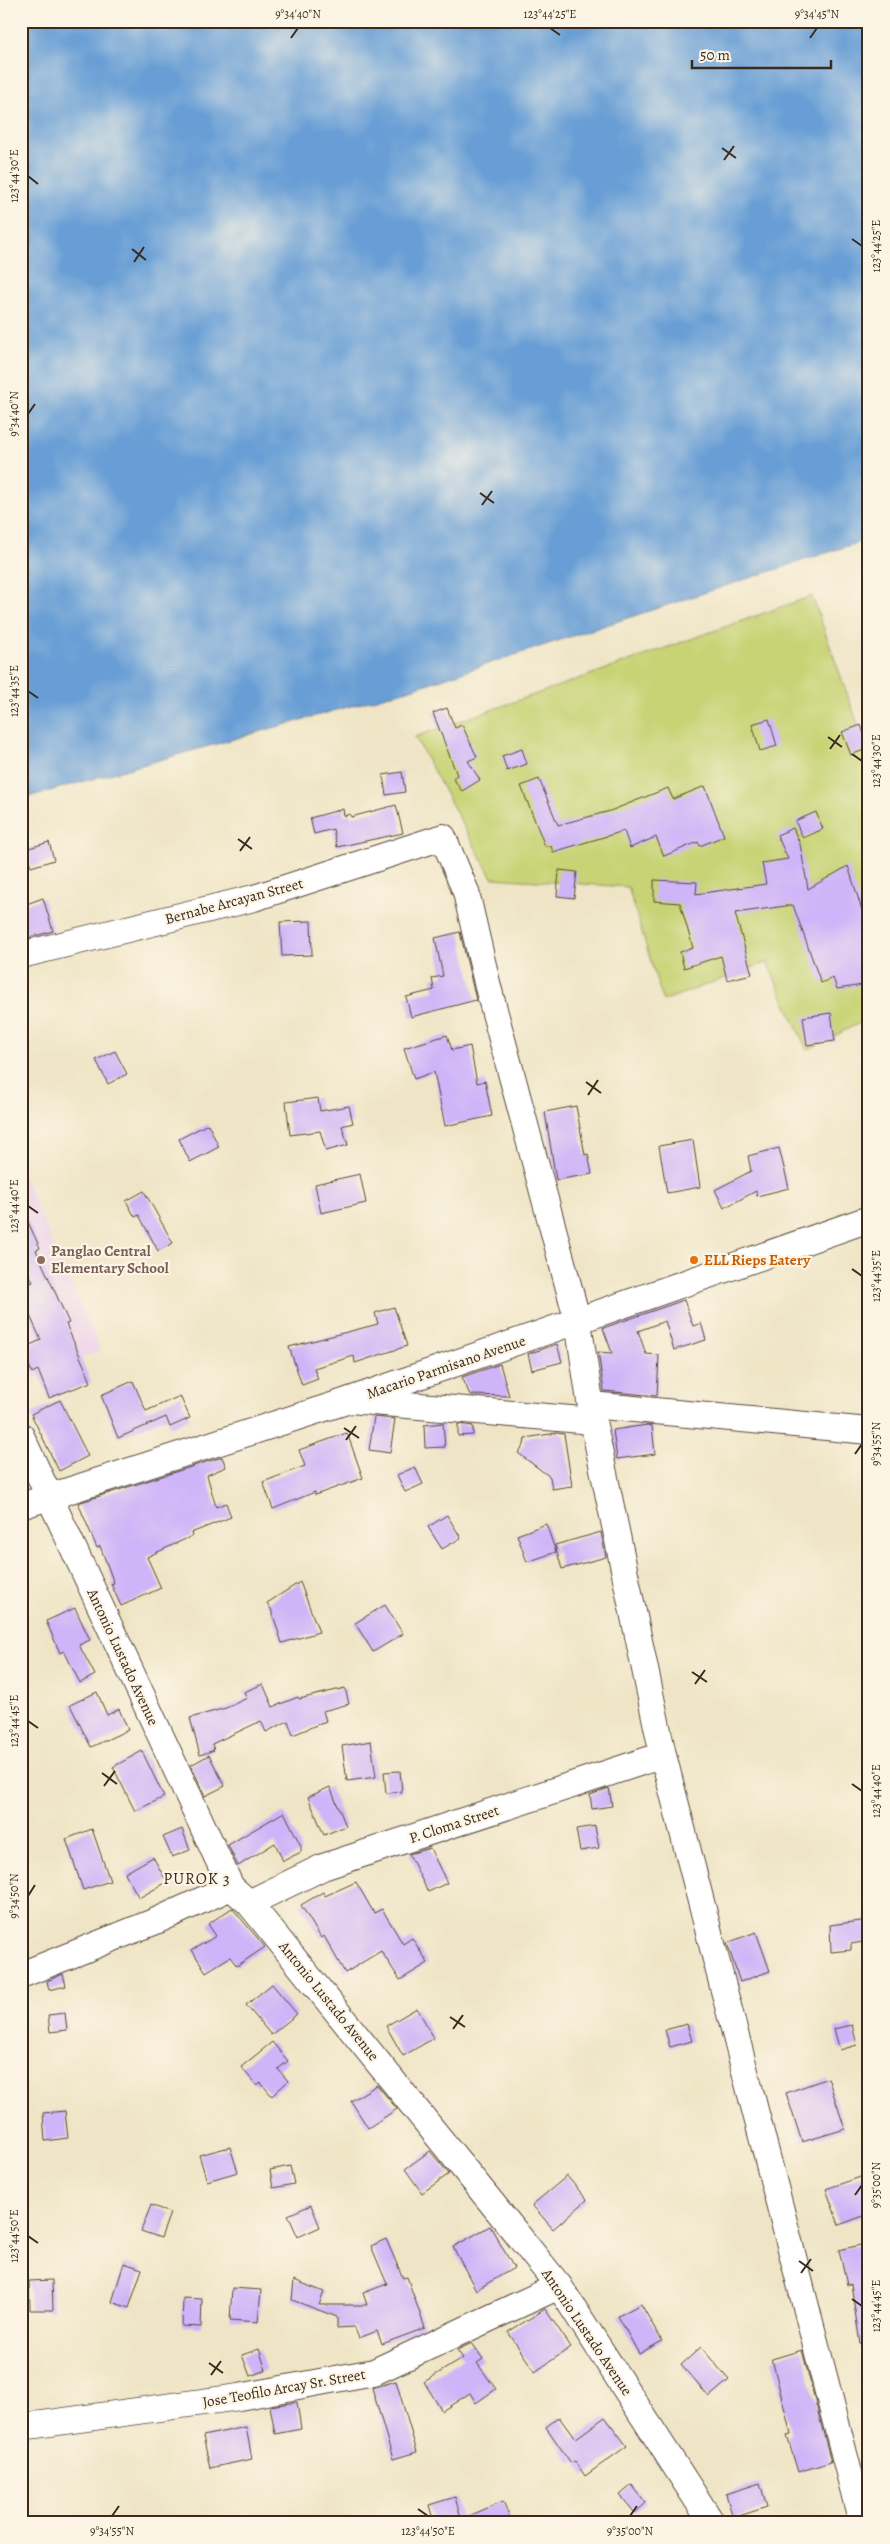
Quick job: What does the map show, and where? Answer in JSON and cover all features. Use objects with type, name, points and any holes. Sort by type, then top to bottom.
[{"type":"street","name":"Bernabe Arcayan Street","points":[[21,955],[254,898],[443,837],[466,892],[488,987],[578,1322]]},
{"type":"street","name":"Macario Parmisano Avenue","points":[[21,1506],[350,1400],[869,1219]]},
{"type":"street","points":[[578,1322],[592,1413],[663,1755],[862,2523]]},
{"type":"street","points":[[350,1400],[869,1431]]},
{"type":"street","name":"Antonio Lustado Avenue","points":[[21,1436],[48,1498],[240,1895],[559,2286],[712,2523]]},
{"type":"street","name":"P. Cloma Street","points":[[21,1975],[156,1921],[663,1755]]},
{"type":"street","name":"Jose Teofilo Arcay Sr. Street","points":[[21,2427],[239,2397],[374,2372],[559,2286]]},
{"type":"shaded area","name":"Panglao Central Elementary School","points":[[21,1171],[100,1350],[21,1384]]},
{"type":"green space","points":[[812,596],[869,755],[869,1018],[807,1050],[767,962],[663,1001],[628,887],[492,878],[415,737]]},
{"type":"water","points":[[21,21],[869,21],[869,539],[408,690],[21,799]]},
{"type":"building","points":[[447,708],[455,728],[462,725],[477,757],[468,761],[480,780],[462,791],[453,778],[457,775],[433,713]]},
{"type":"building","points":[[769,719],[777,746],[760,751],[752,724]]},
{"type":"building","points":[[861,725],[869,748],[851,755],[842,732]]},
{"type":"building","points":[[522,749],[527,764],[507,771],[502,756]]},
{"type":"building","points":[[402,772],[405,792],[386,795],[383,775]]},
{"type":"building","points":[[539,779],[558,825],[610,811],[668,788],[673,799],[705,786],[724,836],[700,846],[698,842],[664,856],[656,837],[630,848],[624,831],[553,852],[551,846],[545,846],[521,786]]},
{"type":"building","points":[[396,805],[403,833],[337,847],[333,829],[314,834],[310,818],[343,809],[344,816],[350,814],[351,817]]},
{"type":"building","points":[[816,812],[823,829],[803,838],[795,821]]},
{"type":"building","points":[[793,828],[800,844],[808,889],[848,866],[869,932],[869,984],[837,989],[833,978],[821,983],[793,905],[735,913],[752,974],[727,980],[721,956],[684,968],[680,952],[693,948],[680,903],[654,901],[654,880],[697,882],[696,894],[766,884],[762,863],[788,859],[777,835]]},
{"type":"building","points":[[49,842],[54,860],[31,867],[26,849]]},
{"type":"building","points":[[559,870],[577,872],[574,898],[557,896]]},
{"type":"building","points":[[43,898],[53,931],[21,940],[21,906]]},
{"type":"building","points":[[311,921],[312,955],[282,956],[280,922]]},
{"type":"building","points":[[460,932],[476,1000],[411,1017],[406,997],[434,990],[432,978],[443,976],[435,938]]},
{"type":"building","points":[[831,1013],[835,1041],[807,1045],[803,1017]]},
{"type":"building","points":[[447,1035],[452,1050],[470,1046],[477,1083],[485,1081],[492,1116],[445,1126],[434,1072],[414,1079],[404,1048]]},
{"type":"building","points":[[115,1051],[127,1074],[108,1084],[96,1060]]},
{"type":"building","points":[[318,1098],[320,1111],[349,1106],[353,1123],[342,1126],[348,1145],[326,1151],[320,1131],[290,1135],[286,1102]]},
{"type":"building","points":[[576,1106],[585,1155],[588,1154],[592,1174],[556,1180],[545,1112]]},
{"type":"building","points":[[208,1124],[219,1147],[190,1162],[179,1139]]},
{"type":"building","points":[[693,1140],[700,1187],[667,1193],[659,1146]]},
{"type":"building","points":[[779,1148],[789,1188],[757,1196],[756,1191],[724,1208],[715,1190],[751,1171],[748,1156]]},
{"type":"building","points":[[360,1174],[366,1203],[321,1213],[315,1184]]},
{"type":"building","points":[[144,1191],[173,1243],[158,1251],[139,1215],[135,1217],[126,1201]]},
{"type":"building","points":[[21,1207],[40,1248],[36,1250],[69,1323],[66,1324],[91,1382],[49,1398],[38,1370],[32,1373],[28,1363],[21,1367],[21,1349],[41,1340],[21,1296],[21,1287],[33,1282],[21,1256]]},
{"type":"building","points":[[684,1300],[693,1326],[701,1323],[706,1340],[674,1350],[665,1321],[638,1331],[646,1354],[659,1355],[657,1396],[604,1391],[598,1352],[612,1353],[603,1328]]},
{"type":"building","points":[[394,1307],[407,1346],[355,1363],[354,1356],[314,1368],[318,1379],[302,1385],[289,1347],[378,1324],[375,1313]]},
{"type":"building","points":[[557,1344],[562,1362],[532,1370],[528,1354]]},
{"type":"building","points":[[500,1364],[509,1396],[470,1395],[462,1377]]},
{"type":"building","points":[[133,1381],[146,1411],[180,1396],[190,1418],[170,1427],[166,1417],[118,1438],[101,1395]]},
{"type":"building","points":[[60,1400],[88,1456],[59,1471],[31,1414]]},
{"type":"building","points":[[374,1417],[395,1419],[390,1453],[369,1450]]},
{"type":"building","points":[[443,1423],[445,1447],[425,1448],[424,1425]]},
{"type":"building","points":[[458,1424],[473,1426],[473,1435],[458,1436]]},
{"type":"building","points":[[647,1425],[652,1426],[655,1454],[617,1459],[613,1430]]},
{"type":"building","points":[[347,1433],[363,1478],[315,1495],[315,1492],[273,1509],[263,1482],[305,1466],[299,1450]]},
{"type":"building","points":[[557,1433],[564,1434],[572,1486],[552,1489],[550,1477],[518,1453],[524,1445],[525,1438]]},
{"type":"building","points":[[222,1457],[226,1467],[207,1475],[216,1507],[226,1503],[231,1517],[191,1533],[192,1536],[147,1557],[161,1588],[121,1606],[111,1584],[114,1583],[100,1546],[97,1548],[78,1503]]},
{"type":"building","points":[[415,1467],[423,1484],[405,1492],[397,1475]]},
{"type":"building","points":[[447,1515],[461,1538],[442,1549],[428,1527]]},
{"type":"building","points":[[546,1524],[556,1552],[527,1562],[517,1535]]},
{"type":"building","points":[[601,1532],[606,1557],[562,1569],[555,1545]]},
{"type":"building","points":[[300,1582],[319,1632],[282,1643],[271,1609],[267,1603]]},
{"type":"building","points":[[385,1605],[403,1634],[373,1652],[355,1623]]},
{"type":"building","points":[[75,1608],[90,1640],[79,1645],[95,1675],[80,1683],[64,1651],[60,1653],[46,1621]]},
{"type":"building","points":[[263,1684],[273,1707],[298,1697],[299,1699],[345,1688],[349,1704],[323,1711],[326,1721],[293,1735],[288,1721],[266,1732],[261,1721],[212,1744],[214,1750],[200,1755],[190,1718],[226,1708],[247,1698],[244,1692]]},
{"type":"building","points":[[97,1692],[107,1715],[119,1709],[128,1730],[91,1747],[70,1705]]},
{"type":"building","points":[[371,1741],[376,1777],[347,1781],[342,1746]]},
{"type":"building","points":[[142,1751],[164,1797],[135,1811],[113,1767]]},
{"type":"building","points":[[209,1755],[225,1786],[205,1796],[191,1765]]},
{"type":"building","points":[[400,1771],[402,1792],[386,1793],[384,1772]]},
{"type":"building","points":[[330,1787],[346,1826],[324,1835],[308,1797]]},
{"type":"building","points":[[609,1788],[612,1806],[592,1809],[590,1795]]},
{"type":"building","points":[[284,1812],[301,1846],[301,1852],[283,1861],[275,1843],[238,1866],[228,1845]]},
{"type":"building","points":[[595,1826],[599,1848],[580,1851],[576,1829]]},
{"type":"building","points":[[92,1829],[110,1881],[83,1890],[66,1839]]},
{"type":"building","points":[[182,1829],[190,1850],[172,1857],[163,1837]]},
{"type":"building","points":[[430,1848],[447,1883],[428,1892],[409,1854]]},
{"type":"building","points":[[153,1857],[167,1882],[139,1898],[125,1873]]},
{"type":"building","points":[[356,1882],[374,1913],[382,1909],[403,1944],[412,1938],[428,1963],[400,1980],[381,1951],[345,1973],[324,1936],[321,1938],[301,1905],[323,1892],[325,1896]]},
{"type":"building","points":[[232,1908],[265,1947],[237,1966],[230,1957],[206,1972],[192,1950],[216,1936],[208,1924]]},
{"type":"building","points":[[869,1920],[869,1941],[851,1944],[851,1950],[831,1952],[830,1925]]},
{"type":"building","points":[[756,1932],[770,1971],[740,1982],[727,1943]]},
{"type":"building","points":[[63,1974],[66,1986],[49,1990],[47,1981]]},
{"type":"building","points":[[272,1984],[297,2014],[271,2035],[246,2005]]},
{"type":"building","points":[[417,2008],[434,2038],[403,2056],[386,2026]]},
{"type":"building","points":[[65,2013],[67,2030],[50,2032],[48,2015]]},
{"type":"building","points":[[687,2024],[692,2041],[670,2047],[665,2030]]},
{"type":"building","points":[[852,2025],[857,2045],[840,2050],[834,2029]]},
{"type":"building","points":[[272,2042],[288,2061],[278,2069],[288,2081],[272,2096],[261,2083],[257,2086],[241,2067]]},
{"type":"building","points":[[828,2078],[845,2129],[802,2142],[786,2093]]},
{"type":"building","points":[[377,2085],[397,2109],[368,2128],[351,2101]]},
{"type":"building","points":[[65,2111],[68,2138],[45,2141],[43,2113]]},
{"type":"building","points":[[230,2147],[238,2172],[207,2181],[199,2155]]},
{"type":"building","points":[[430,2151],[449,2174],[422,2193],[405,2169]]},
{"type":"building","points":[[290,2166],[294,2184],[273,2188],[270,2170]]},
{"type":"building","points":[[869,2174],[869,2214],[839,2225],[826,2189]]},
{"type":"building","points":[[567,2176],[587,2200],[553,2229],[532,2205]]},
{"type":"building","points":[[151,2205],[170,2213],[161,2238],[141,2231]]},
{"type":"building","points":[[311,2205],[320,2227],[298,2237],[288,2215]]},
{"type":"building","points":[[490,2226],[514,2268],[476,2290],[453,2247]]},
{"type":"building","points":[[386,2239],[403,2278],[407,2277],[425,2328],[382,2344],[377,2331],[359,2338],[354,2327],[337,2328],[337,2317],[292,2300],[294,2280],[324,2292],[319,2305],[367,2305],[363,2293],[387,2284],[371,2246]]},
{"type":"building","points":[[869,2243],[869,2343],[860,2344],[851,2284],[847,2285],[839,2250]]},
{"type":"building","points":[[124,2263],[142,2269],[129,2308],[112,2302]]},
{"type":"building","points":[[52,2280],[53,2310],[30,2310],[29,2281]]},
{"type":"building","points":[[232,2288],[261,2290],[258,2322],[230,2320]]},
{"type":"building","points":[[183,2298],[202,2299],[201,2327],[182,2326]]},
{"type":"building","points":[[641,2304],[662,2341],[639,2354],[618,2316]]},
{"type":"building","points":[[545,2309],[571,2347],[535,2372],[508,2332]]},
{"type":"building","points":[[472,2343],[483,2359],[477,2363],[496,2389],[476,2403],[470,2393],[442,2411],[424,2382],[463,2358],[457,2350]]},
{"type":"building","points":[[701,2347],[729,2380],[709,2397],[681,2365]]},
{"type":"building","points":[[259,2349],[266,2370],[250,2376],[242,2355]]},
{"type":"building","points":[[802,2350],[831,2462],[798,2472],[787,2436],[791,2435],[772,2359]]},
{"type":"building","points":[[396,2381],[417,2452],[393,2459],[372,2388]]},
{"type":"building","points":[[297,2402],[301,2429],[275,2434],[270,2406]]},
{"type":"building","points":[[559,2417],[575,2439],[605,2417],[627,2446],[585,2476],[575,2461],[571,2463],[546,2427]]},
{"type":"building","points":[[246,2427],[252,2459],[210,2468],[203,2436]]},
{"type":"building","points":[[760,2483],[767,2507],[733,2518],[726,2494]]},
{"type":"building","points":[[632,2485],[646,2503],[635,2513],[620,2495]]},
{"type":"building","points":[[455,2497],[461,2519],[503,2501],[512,2523],[434,2523],[429,2505]]},
{"type":"place","name":"Panglao Central Elementary School","points":[[41,1260]]},
{"type":"place","name":"ELL Rieps Eatery","points":[[694,1260]]},
{"type":"district","name":"PUROK 3","points":[[197,1879]]}]
